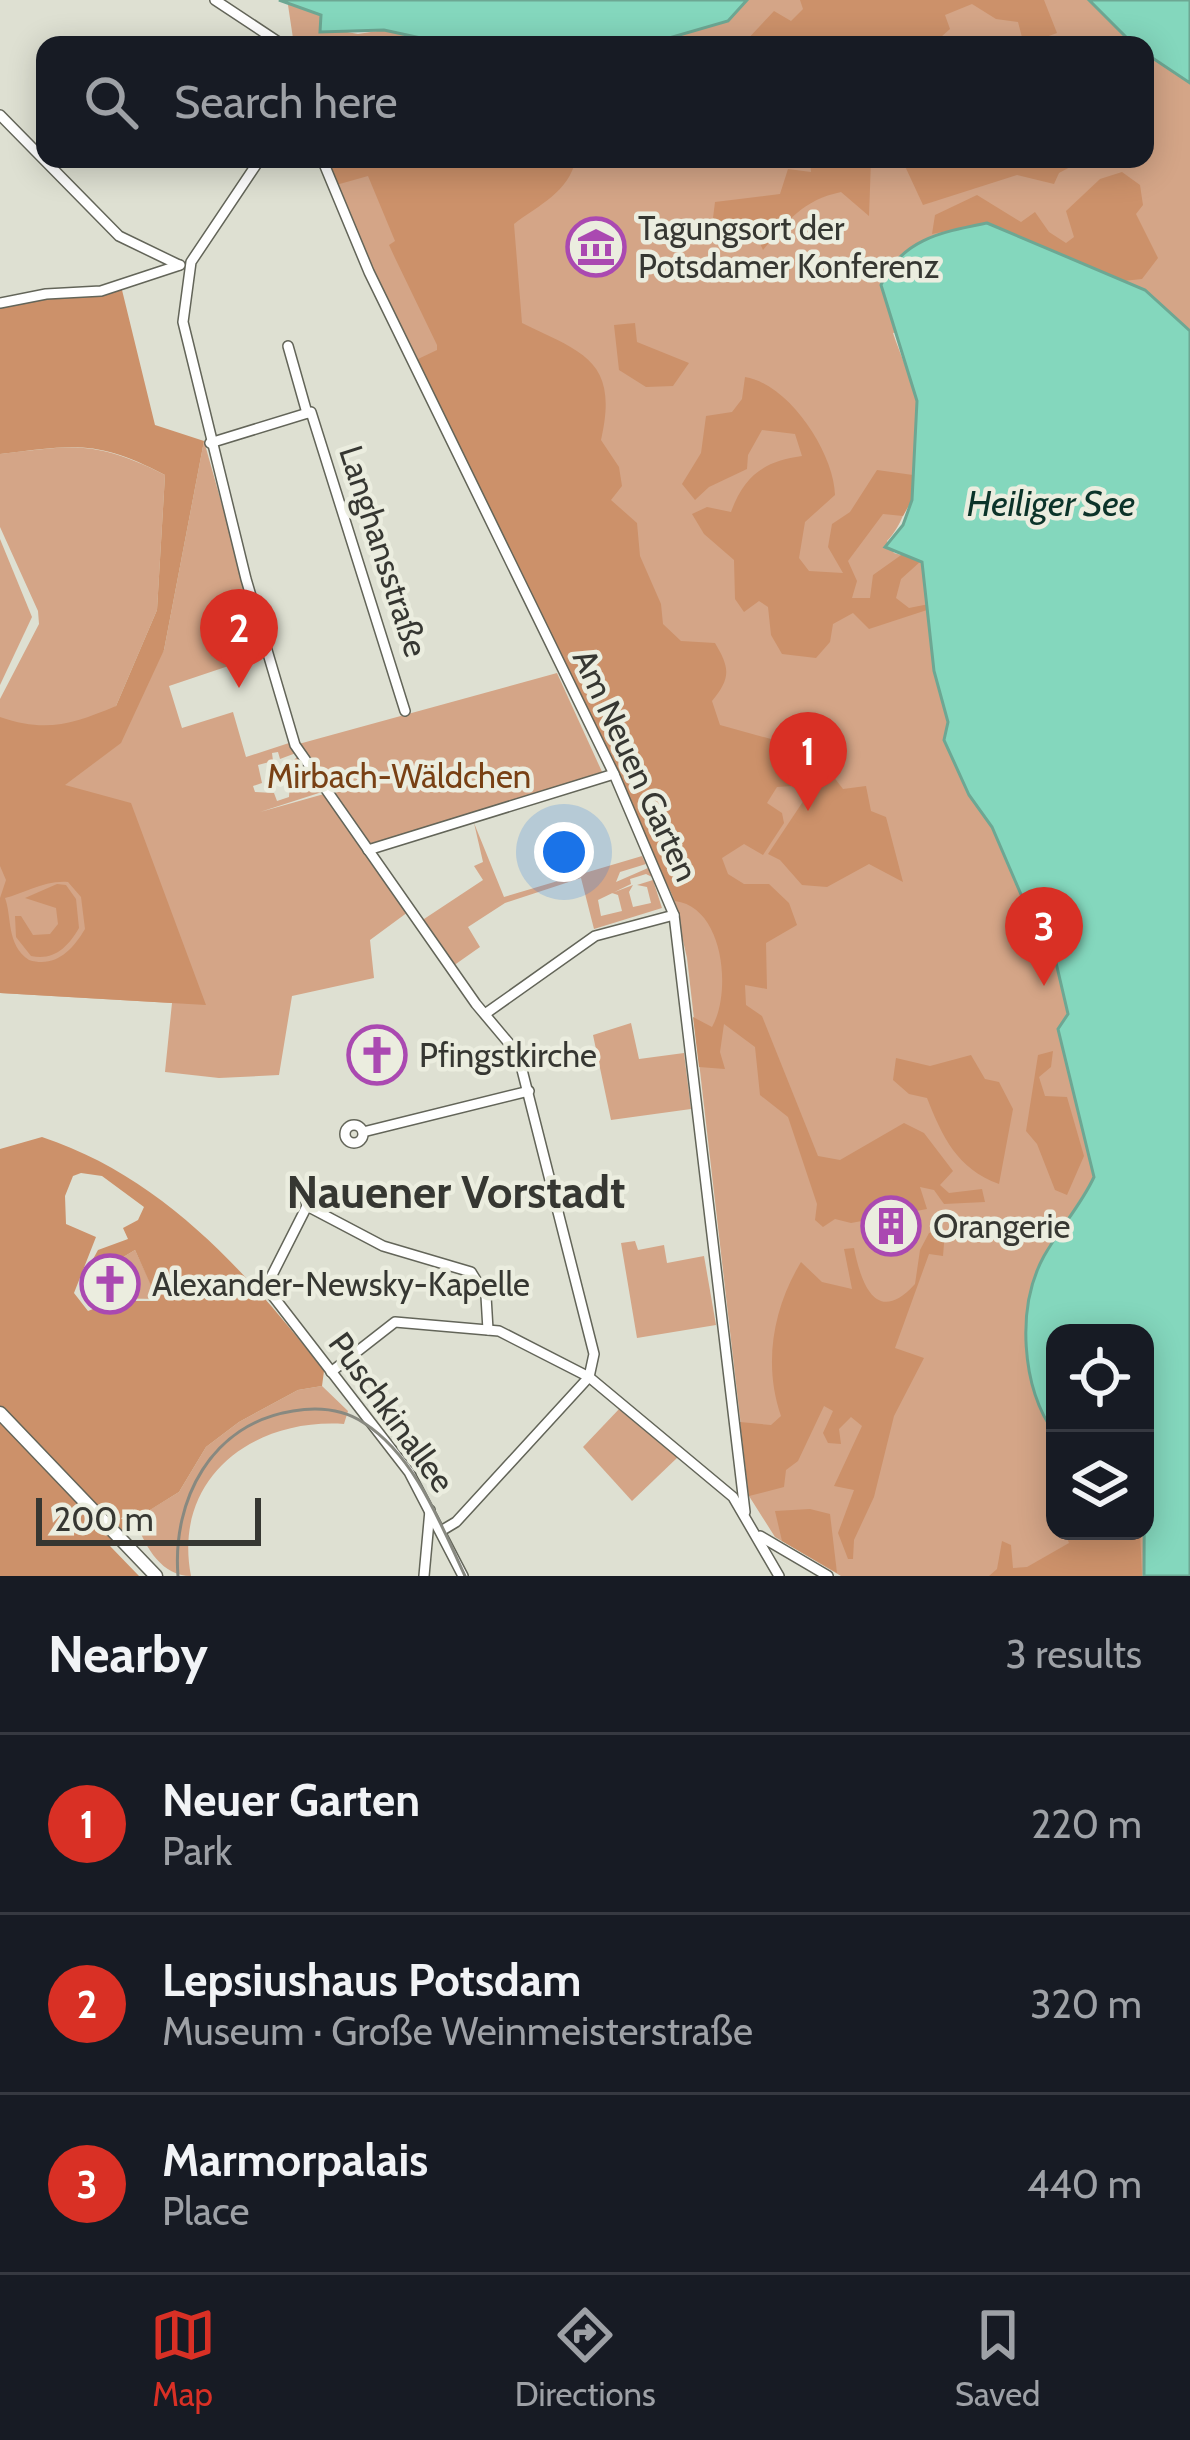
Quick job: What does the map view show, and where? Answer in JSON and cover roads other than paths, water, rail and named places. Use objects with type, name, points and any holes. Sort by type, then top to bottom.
[{"type":"main road","points":[[0,1413],[157,1576]]},
{"type":"street","points":[[215,0],[270,36]]},
{"type":"street","points":[[0,115],[36,154]]},
{"type":"street","points":[[49,168],[119,236],[150,255],[179,265]]},
{"type":"street","points":[[254,168],[191,262],[183,328],[293,740],[518,1054],[594,1354],[589,1377],[456,1522],[441,1531]]},
{"type":"street","name":"Am Neuen Garten","points":[[326,168],[369,272],[614,774],[674,915],[745,1512]]},
{"type":"street","points":[[148,275],[150,255]]},
{"type":"street","points":[[0,303],[46,293],[101,291],[191,262]]},
{"type":"street","name":"Langhansstraße","points":[[288,346],[405,711]]},
{"type":"street","name":"Langhansstraße","points":[[210,443],[308,413]]},
{"type":"street","points":[[368,850],[614,774]]},
{"type":"street","points":[[485,1014],[595,936],[674,915]]},
{"type":"street","points":[[363,1132],[529,1091]]},
{"type":"street","name":"Puschkinallee","points":[[463,1576],[409,1472],[266,1287],[305,1200],[383,1246],[471,1272],[486,1296],[488,1330]]},
{"type":"street","points":[[332,1372],[395,1322],[510,1334],[589,1377],[745,1512],[778,1576]]},
{"type":"street","points":[[424,1576],[430,1510]]},
{"type":"street","points":[[760,1536],[828,1576]]},
{"type":"water","points":[[279,0],[747,0],[728,21],[676,36],[320,32],[321,15]]},
{"type":"water","points":[[1089,0],[1190,0],[1190,83],[1154,59],[1154,36],[1125,36]]},
{"type":"water","name":"Heiliger See","points":[[987,223],[1145,290],[1190,331],[1190,1576],[1144,1576],[1144,1540],[1154,1540],[1154,1324],[1046,1324],[1046,1418],[1029,1370],[1026,1322],[1035,1276],[1094,1177],[1058,1029],[1068,1014],[1050,937],[1035,927],[992,827],[969,795],[944,740],[948,722],[934,671],[922,562],[885,547],[903,525],[912,500],[917,401],[881,285],[900,257],[939,234]]},
{"type":"tram line","points":[[178,1576],[182,1520],[202,1470],[240,1432],[264,1419],[311,1409],[356,1418],[398,1453],[436,1513],[465,1576]]},
{"type":"place","name":"Tagungsort der Potsdamer Konferenz","points":[[596,247]]},
{"type":"place","name":"Lepsiushaus Potsdam","points":[[239,688]]},
{"type":"place","name":"Neuer Garten","points":[[808,811]]},
{"type":"place","name":"Marmorpalais","points":[[1044,986]]},
{"type":"place","name":"Pfingstkirche","points":[[377,1055]]},
{"type":"place","name":"Orangerie","points":[[891,1226]]},
{"type":"place","name":"Alexander-Newsky-Kapelle","points":[[110,1284]]},
{"type":"district","name":"Nauener Vorstadt","points":[[456,1192]]},
{"type":"park label","name":"Mirbach-Wäldchen","points":[[399,776]]}]
